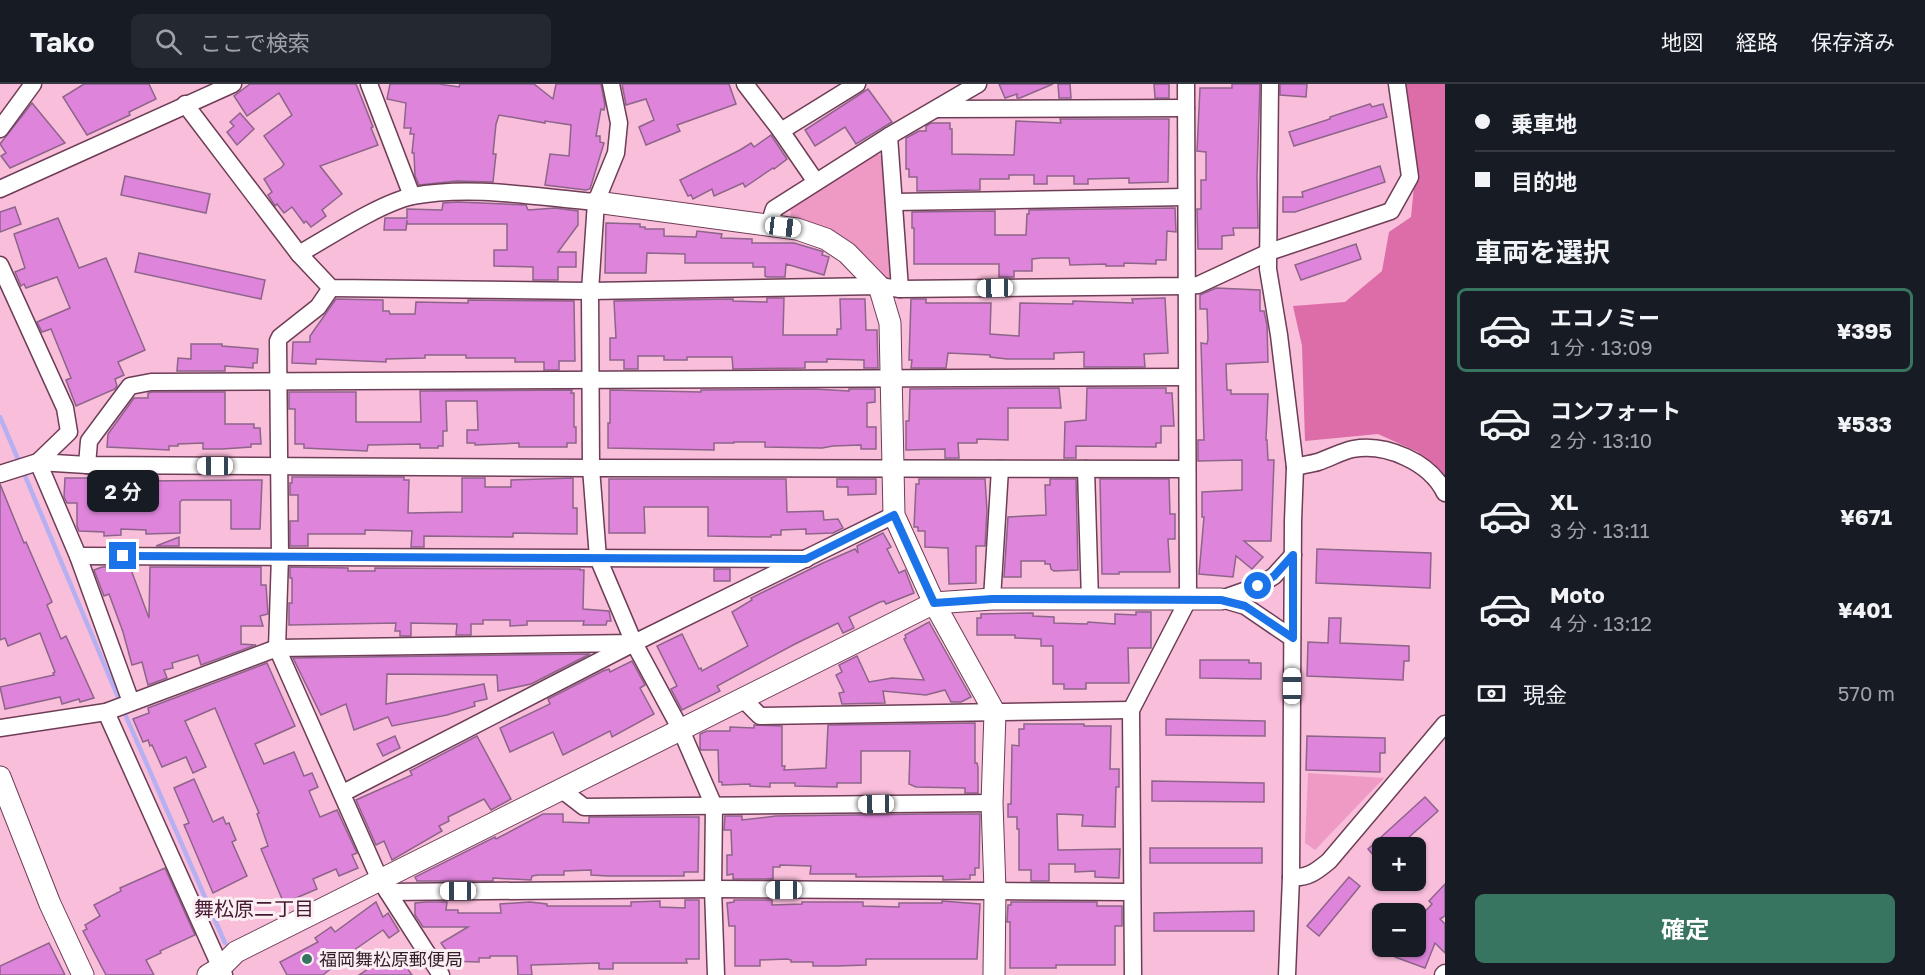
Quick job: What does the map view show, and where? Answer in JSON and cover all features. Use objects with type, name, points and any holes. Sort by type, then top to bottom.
[{"type":"street","points":[[0,129],[33,84]]},
{"type":"street","points":[[0,189],[233,84]]},
{"type":"street","points":[[369,84],[412,196]]},
{"type":"street","points":[[611,84],[619,123],[616,153],[596,202],[590,291],[591,468],[598,558],[634,643],[681,730],[714,806],[713,889],[716,975]]},
{"type":"street","points":[[745,84],[782,131],[816,182]]},
{"type":"street","points":[[782,131],[858,84]]},
{"type":"street","points":[[769,225],[774,209],[889,136],[978,84]]},
{"type":"street","points":[[1133,975],[1131,710],[1188,600],[1186,84]]},
{"type":"street","points":[[1270,84],[1268,269],[1279,335],[1295,467],[1291,877],[1287,975]]},
{"type":"street","points":[[185,104],[298,254],[331,288],[590,291],[879,286],[900,289],[1186,286],[1198,285],[1269,252],[1391,211],[1410,177],[1397,84]]},
{"type":"street","points":[[936,109],[1186,108]]},
{"type":"street","points":[[889,136],[900,289]]},
{"type":"street","points":[[298,254],[381,208],[412,196],[470,191],[596,202],[797,229],[826,239],[848,253],[879,286],[890,323],[894,515],[934,603],[995,712],[992,803],[995,890],[994,975]]},
{"type":"street","points":[[894,202],[1186,198]]},
{"type":"street","points":[[0,265],[65,408],[69,432],[38,462]]},
{"type":"street","points":[[331,288],[318,307],[278,341],[280,556],[277,648],[384,886],[441,975]]},
{"type":"street","points":[[87,465],[89,441],[130,387],[151,382],[1186,377]]},
{"type":"street","points":[[1295,467],[1316,463],[1354,449],[1387,449],[1409,459],[1427,471],[1445,493]]},
{"type":"street","points":[[38,462],[78,556],[131,702]]},
{"type":"street","points":[[0,474],[38,462],[87,465],[894,470],[1186,469]]},
{"type":"street","points":[[992,599],[1000,469]]},
{"type":"street","points":[[1086,469],[1090,600]]},
{"type":"street","points":[[343,794],[634,643],[894,515]]},
{"type":"street","points":[[1221,600],[1258,586],[1274,576],[1293,555]]},
{"type":"street","points":[[78,556],[806,559]]},
{"type":"street","points":[[106,712],[217,973],[236,952],[384,886],[562,790],[934,603],[992,599],[1221,600],[1245,606],[1293,638]]},
{"type":"street","points":[[0,728],[106,712],[277,648],[634,643]]},
{"type":"street","points":[[743,699],[760,716],[1131,710]]},
{"type":"street","points":[[1291,877],[1301,878],[1319,870],[1329,861],[1445,724]]},
{"type":"street","points":[[0,777],[50,904],[83,975]]},
{"type":"street","points":[[562,790],[584,807],[992,803]]},
{"type":"street","points":[[384,886],[1132,892]]},
{"type":"shaded area","points":[[1405,84],[1445,84],[1445,486],[1418,452],[1378,434],[1305,441],[1302,346],[1293,306],[1345,302],[1382,271],[1389,232],[1411,217],[1415,176]]},
{"type":"shaded area","points":[[878,154],[886,158],[893,274],[888,278],[881,275],[862,252],[836,236],[796,223],[791,217],[790,209],[801,198]]},
{"type":"shaded area","points":[[1308,773],[1384,778],[1315,850],[1305,843]]},
{"type":"building","points":[[84,84],[149,84],[156,99],[129,112],[130,115],[87,135],[63,97]]},
{"type":"building","points":[[250,84],[356,84],[378,145],[320,166],[342,194],[322,210],[326,216],[311,227],[306,221],[304,223],[292,207],[284,213],[277,204],[275,206],[268,195],[272,192],[264,179],[284,164],[264,136],[292,115],[279,93],[247,116],[234,96]]},
{"type":"building","points":[[390,84],[439,84],[459,87],[460,84],[534,84],[553,99],[556,84],[601,84],[605,105],[604,110],[601,109],[596,136],[600,136],[600,142],[604,143],[590,189],[545,185],[550,154],[569,156],[571,125],[499,115],[493,154],[496,154],[493,182],[457,181],[419,185],[415,176],[414,153],[412,153],[414,134],[410,134],[411,128],[404,128],[406,103],[387,99]]},
{"type":"building","points":[[622,84],[729,84],[736,104],[677,125],[680,131],[646,145],[639,127],[654,120],[646,99],[626,105]]},
{"type":"building","points":[[999,84],[1053,84],[1020,98],[1017,98],[1017,94],[1005,98]]},
{"type":"building","points":[[1058,84],[1070,84],[1071,98],[1059,98]]},
{"type":"building","points":[[1154,84],[1169,84],[1169,98],[1155,98]]},
{"type":"building","points":[[1232,84],[1260,84],[1258,228],[1233,228],[1234,235],[1222,236],[1222,249],[1198,249],[1197,209],[1201,209],[1201,180],[1206,180],[1206,152],[1197,151],[1200,88],[1232,88]]},
{"type":"building","points":[[1280,84],[1307,84],[1306,97],[1280,95]]},
{"type":"building","points":[[868,89],[892,122],[856,144],[845,127],[815,146],[805,130]]},
{"type":"building","points":[[32,103],[65,143],[10,168],[1,156],[6,153],[0,144]]},
{"type":"building","points":[[1370,104],[1372,107],[1383,104],[1387,117],[1294,146],[1289,132]]},
{"type":"building","points":[[240,113],[254,129],[237,145],[227,132],[234,126],[230,122]]},
{"type":"building","points":[[1060,119],[1169,119],[1168,182],[1129,183],[1129,178],[1088,179],[1088,184],[1074,184],[1074,176],[1047,176],[1047,184],[1034,184],[1034,175],[1009,175],[1009,179],[980,179],[980,190],[917,191],[917,177],[909,177],[909,169],[906,169],[906,138],[919,131],[926,131],[926,126],[931,123],[950,123],[952,154],[1014,155],[1016,121],[1061,123]]},
{"type":"building","points":[[771,135],[787,159],[774,169],[745,187],[743,183],[714,196],[712,189],[693,199],[691,195],[688,196],[680,180],[751,143],[754,147]]},
{"type":"building","points":[[1380,166],[1385,182],[1295,212],[1283,212],[1283,197],[1303,197],[1302,192]]},
{"type":"building","points":[[125,176],[210,194],[206,213],[121,195]]},
{"type":"building","points":[[443,203],[526,205],[528,210],[555,208],[578,211],[578,225],[558,252],[576,252],[576,267],[558,267],[558,280],[533,280],[533,267],[494,266],[494,250],[507,250],[507,224],[407,224],[407,220],[406,230],[384,230],[385,218],[407,218],[407,209],[442,210]]},
{"type":"building","points":[[15,207],[21,224],[0,232],[0,212]]},
{"type":"building","points":[[1175,208],[1176,232],[1167,231],[1166,260],[1156,260],[1156,264],[1070,265],[1069,258],[1041,258],[1032,259],[1032,271],[1014,271],[1014,277],[999,277],[999,264],[914,264],[912,212],[995,211],[995,235],[1026,235],[1029,210]]},
{"type":"building","points":[[58,218],[79,268],[106,258],[145,350],[118,362],[124,375],[115,379],[117,386],[115,389],[76,406],[66,380],[71,378],[51,329],[42,332],[37,322],[70,308],[57,277],[26,288],[24,284],[21,286],[15,272],[25,268],[14,234]]},
{"type":"building","points":[[606,223],[640,224],[640,227],[645,227],[645,229],[664,229],[664,236],[696,237],[697,231],[722,234],[721,238],[752,239],[752,243],[794,243],[821,251],[822,255],[829,257],[824,275],[786,264],[785,277],[767,277],[765,267],[753,267],[753,263],[685,263],[685,254],[647,253],[646,273],[605,273]]},
{"type":"building","points":[[1356,244],[1361,259],[1301,280],[1295,265]]},
{"type":"building","points":[[139,253],[265,280],[261,299],[135,272]]},
{"type":"building","points":[[1216,288],[1260,290],[1260,311],[1264,311],[1267,325],[1268,362],[1226,364],[1227,390],[1231,390],[1231,394],[1268,394],[1266,440],[1268,460],[1274,460],[1271,541],[1244,541],[1263,557],[1252,569],[1236,556],[1233,577],[1199,574],[1204,517],[1202,517],[1202,492],[1242,490],[1242,460],[1198,461],[1198,440],[1204,440],[1201,343],[1207,344],[1208,339],[1207,309],[1200,309],[1200,295]]},
{"type":"building","points":[[767,298],[784,298],[783,335],[837,335],[837,329],[841,329],[840,299],[865,299],[866,330],[877,330],[878,368],[864,368],[864,360],[827,359],[827,362],[805,362],[805,368],[733,369],[732,357],[687,357],[687,360],[664,360],[664,356],[638,356],[638,369],[624,369],[624,360],[610,360],[610,338],[616,338],[614,301],[733,299],[733,301],[767,302]]},
{"type":"building","points":[[1165,298],[1168,353],[1144,354],[1145,367],[1084,367],[1084,352],[1054,353],[1054,359],[1007,359],[990,357],[990,355],[948,353],[946,368],[911,368],[912,360],[909,360],[911,299],[926,299],[926,303],[991,303],[990,334],[1019,336],[1020,303],[1073,304],[1073,301],[1133,303],[1132,299]]},
{"type":"building","points":[[336,299],[383,300],[383,311],[389,311],[390,314],[415,314],[416,302],[574,301],[575,361],[559,361],[559,370],[544,370],[544,362],[515,362],[515,358],[466,358],[466,355],[425,355],[425,358],[386,359],[386,362],[316,359],[316,364],[292,363],[293,342],[310,342],[310,336]]},
{"type":"building","points":[[191,344],[222,344],[222,346],[258,349],[257,363],[253,363],[253,368],[225,366],[225,371],[177,371],[178,358],[191,359]]},
{"type":"building","points":[[1059,388],[1061,408],[1008,408],[1008,440],[977,439],[977,443],[958,443],[959,458],[945,458],[945,449],[906,450],[906,421],[909,421],[910,389]]},
{"type":"building","points":[[1087,388],[1166,388],[1166,393],[1172,393],[1174,426],[1161,426],[1161,443],[1156,443],[1156,447],[1076,446],[1076,458],[1064,458],[1065,422],[1086,420]]},
{"type":"building","points":[[849,389],[875,389],[875,402],[867,403],[867,427],[876,427],[876,449],[861,449],[861,445],[822,448],[765,447],[765,442],[714,443],[714,450],[608,448],[610,390],[701,392],[701,390],[849,391]]},
{"type":"building","points":[[572,390],[576,443],[567,443],[567,447],[519,447],[519,443],[475,445],[475,443],[467,443],[467,430],[478,430],[477,401],[446,401],[447,431],[443,431],[443,446],[438,446],[438,448],[420,448],[420,444],[368,445],[367,451],[304,448],[304,444],[295,444],[295,409],[289,409],[289,392],[356,392],[356,422],[421,422],[420,391]]},
{"type":"building","points":[[225,392],[225,424],[254,424],[254,428],[260,428],[261,444],[222,449],[203,449],[203,443],[178,444],[178,446],[169,446],[169,450],[107,447],[108,434],[134,398],[148,398],[148,393]]},
{"type":"building","points":[[292,477],[404,477],[404,480],[409,480],[408,513],[462,512],[462,478],[485,478],[485,487],[511,487],[511,480],[573,478],[573,508],[577,508],[577,534],[513,533],[513,537],[424,536],[424,547],[411,547],[412,531],[365,530],[365,534],[308,534],[308,546],[290,546],[290,521],[298,521],[298,495],[290,495]]},
{"type":"building","points":[[65,478],[98,478],[98,508],[144,508],[145,481],[262,480],[260,529],[231,529],[231,500],[182,500],[180,502],[180,533],[146,534],[146,530],[121,529],[121,535],[104,536],[104,532],[79,531],[77,503],[67,503],[64,497]]},
{"type":"building","points":[[609,479],[786,479],[787,512],[823,511],[824,520],[838,519],[843,528],[833,533],[806,534],[806,529],[781,530],[781,535],[771,535],[771,537],[708,536],[708,507],[644,507],[645,533],[609,533]]},
{"type":"building","points":[[837,479],[876,479],[876,494],[848,495],[848,487],[837,487]]},
{"type":"building","points":[[919,479],[985,479],[987,511],[985,546],[976,546],[976,583],[949,584],[948,548],[925,547],[925,531],[918,531],[918,527],[914,527],[916,484],[919,484]]},
{"type":"building","points":[[1050,479],[1076,479],[1078,570],[1054,571],[1050,564],[1045,564],[1045,561],[1021,561],[1021,577],[1004,577],[1008,517],[1046,515],[1045,485],[1050,485]]},
{"type":"building","points":[[1100,479],[1169,479],[1170,514],[1175,514],[1175,539],[1168,539],[1170,572],[1102,574]]},
{"type":"building","points":[[0,484],[24,543],[26,542],[52,602],[47,605],[61,639],[66,636],[94,698],[62,704],[60,697],[5,709],[0,687],[54,675],[55,672],[40,633],[8,646],[5,638],[0,640]]},
{"type":"building","points":[[883,533],[891,547],[887,549],[899,573],[905,570],[914,593],[886,604],[884,601],[880,602],[849,617],[854,628],[843,633],[838,623],[795,644],[717,686],[720,691],[682,710],[671,689],[677,686],[657,646],[682,634],[702,671],[748,646],[732,612],[752,600],[751,598],[823,563],[855,549],[858,553],[857,546]]},
{"type":"building","points":[[179,537],[179,546],[156,546]]},
{"type":"building","points":[[1317,549],[1431,553],[1430,588],[1316,583]]},
{"type":"building","points":[[102,567],[130,567],[149,618],[150,567],[261,567],[261,585],[266,585],[268,614],[260,616],[263,626],[241,626],[241,644],[256,645],[201,665],[198,655],[172,663],[173,668],[164,670],[167,678],[148,685],[142,662],[132,665],[109,594],[104,596],[94,570]]},
{"type":"building","points":[[290,567],[348,568],[348,571],[375,571],[375,568],[580,569],[584,570],[583,609],[609,611],[611,621],[607,621],[606,625],[583,625],[584,621],[527,621],[527,625],[510,626],[510,620],[483,620],[483,624],[471,624],[471,635],[456,635],[457,624],[411,623],[411,636],[400,636],[400,631],[395,631],[396,623],[289,625],[289,603],[292,603]]},
{"type":"building","points":[[714,569],[730,569],[730,581],[714,581]]},
{"type":"building","points":[[1136,612],[1151,612],[1151,648],[1128,648],[1129,683],[1086,683],[1086,689],[1064,689],[1064,684],[1053,684],[1053,646],[1041,646],[1041,639],[1015,638],[1015,635],[977,635],[977,618],[981,618],[981,614],[1033,613],[1033,616],[1054,617],[1054,623],[1115,624],[1115,614],[1136,615]]},
{"type":"building","points":[[1329,618],[1341,618],[1340,643],[1409,646],[1409,661],[1404,661],[1403,680],[1307,676],[1308,642],[1328,643]]},
{"type":"building","points":[[929,622],[971,697],[961,702],[951,702],[945,690],[926,695],[883,691],[885,703],[842,704],[839,693],[844,692],[836,675],[842,672],[839,665],[857,656],[869,682],[892,678],[924,680],[904,639],[905,635]]},
{"type":"building","points":[[590,654],[531,684],[498,691],[497,675],[387,674],[386,704],[484,684],[487,699],[474,702],[475,706],[447,715],[392,726],[388,717],[354,730],[346,704],[321,715],[293,658]]},
{"type":"building","points":[[1200,660],[1249,660],[1249,663],[1261,663],[1261,679],[1200,678]]},
{"type":"building","points":[[632,661],[645,685],[640,688],[654,714],[612,737],[610,731],[563,755],[553,732],[510,752],[500,728],[550,704],[548,699],[603,671],[609,669],[610,672]]},
{"type":"building","points":[[267,663],[295,726],[255,744],[264,764],[294,752],[304,776],[312,773],[318,787],[309,791],[320,817],[337,810],[357,853],[352,855],[358,868],[339,876],[336,869],[313,879],[317,889],[296,898],[297,901],[285,906],[261,849],[268,846],[257,814],[259,813],[215,708],[185,721],[206,767],[193,773],[186,757],[162,767],[152,745],[150,746],[148,740],[143,742],[133,719],[149,713],[148,708]]},
{"type":"building","points":[[1166,719],[1265,721],[1265,736],[1166,735]]},
{"type":"building","points":[[975,723],[978,793],[965,793],[965,788],[916,787],[909,784],[910,751],[861,751],[861,783],[837,783],[837,787],[795,786],[795,783],[770,783],[770,787],[750,786],[750,784],[722,785],[722,782],[719,782],[718,750],[701,750],[700,748],[700,734],[707,731],[730,731],[730,727],[754,728],[754,725],[782,726],[782,766],[785,766],[784,770],[826,768],[828,725]]},
{"type":"building","points":[[1024,724],[1111,726],[1110,769],[1119,769],[1115,827],[1082,826],[1083,815],[1057,814],[1058,850],[1120,849],[1119,878],[1095,877],[1095,871],[1075,872],[1075,864],[1049,864],[1049,881],[1031,881],[1031,870],[1019,870],[1017,817],[1008,817],[1008,804],[1011,804],[1012,745],[1019,746],[1019,729],[1024,729]]},
{"type":"building","points":[[395,736],[400,748],[383,756],[377,744]]},
{"type":"building","points":[[477,736],[511,799],[491,810],[484,799],[448,817],[449,821],[439,826],[442,831],[392,860],[384,841],[376,845],[356,800],[412,775],[410,771]]},
{"type":"building","points":[[1307,736],[1385,738],[1385,753],[1380,753],[1380,772],[1306,770]]},
{"type":"building","points":[[194,779],[213,822],[223,817],[226,824],[229,823],[236,840],[232,842],[247,876],[213,893],[184,825],[189,823],[174,788]]},
{"type":"building","points":[[1152,781],[1264,783],[1264,802],[1152,801]]},
{"type":"building","points":[[1425,797],[1438,811],[1409,837],[1381,837]]},
{"type":"building","points":[[543,814],[563,814],[563,822],[589,823],[589,817],[699,817],[698,872],[684,872],[684,876],[608,876],[591,875],[591,870],[564,871],[564,875],[532,876],[531,880],[493,878],[493,881],[417,881],[415,877]]},
{"type":"building","points":[[980,814],[979,868],[975,868],[975,875],[970,875],[970,879],[943,880],[943,876],[856,877],[856,874],[810,874],[811,866],[780,865],[780,867],[773,867],[773,879],[733,879],[733,874],[727,875],[727,855],[732,855],[731,830],[724,830],[725,816],[742,816],[742,820],[776,816]]},
{"type":"building","points":[[1150,848],[1262,848],[1262,863],[1150,863]]},
{"type":"building","points":[[165,868],[195,935],[146,960],[154,975],[106,975],[83,931],[87,929],[85,925],[100,916],[94,905],[121,891],[120,888]]},
{"type":"building","points":[[1349,877],[1360,886],[1319,936],[1307,926]]},
{"type":"building","points":[[1445,884],[1445,916],[1440,919],[1445,924],[1445,953],[1435,943],[1425,968],[1395,957],[1426,957],[1426,910],[1432,904],[1429,901]]},
{"type":"building","points":[[685,900],[699,900],[699,959],[686,959],[687,963],[613,963],[613,969],[599,969],[599,963],[531,965],[532,975],[518,975],[517,956],[490,956],[490,958],[479,958],[479,962],[445,961],[442,957],[448,953],[441,943],[468,927],[423,927],[415,915],[415,903],[426,902],[447,902],[446,910],[458,910],[458,913],[501,913],[500,904],[530,902],[547,904],[547,906],[631,906],[631,902],[660,901],[660,907],[685,908]]},
{"type":"building","points":[[734,900],[772,900],[772,905],[802,904],[802,902],[863,902],[863,906],[899,907],[899,903],[942,903],[942,901],[980,904],[977,959],[866,959],[866,965],[813,966],[813,962],[791,962],[787,959],[760,960],[760,966],[735,966],[735,926],[729,926],[727,903],[734,902]]},
{"type":"building","points":[[376,902],[383,917],[388,913],[399,931],[389,938],[383,930],[323,975],[287,975],[280,962],[318,942],[315,938],[331,927],[335,932]]},
{"type":"building","points":[[1011,902],[1097,902],[1097,906],[1122,906],[1122,926],[1115,926],[1115,965],[1010,968],[1010,922],[1007,922],[1008,905],[1011,905]]},
{"type":"building","points":[[1254,911],[1254,931],[1154,931],[1154,913]]},
{"type":"building","points":[[49,943],[65,975],[0,975],[0,966]]},
{"type":"building","points":[[395,951],[412,975],[359,975]]},
{"type":"waterway","points":[[0,417],[20,464]]},
{"type":"waterway","points":[[23,471],[128,721],[225,943]]},
{"type":"place","name":"福岡舞松原郵便局","points":[[307,959]]},
{"type":"district","name":"舞松原二丁目","points":[[254,908]]},
{"type":"route","points":[[123,556],[806,559],[894,515],[934,603],[992,599],[1221,600],[1245,606],[1293,638],[1293,555],[1274,576],[1258,586]]}]
